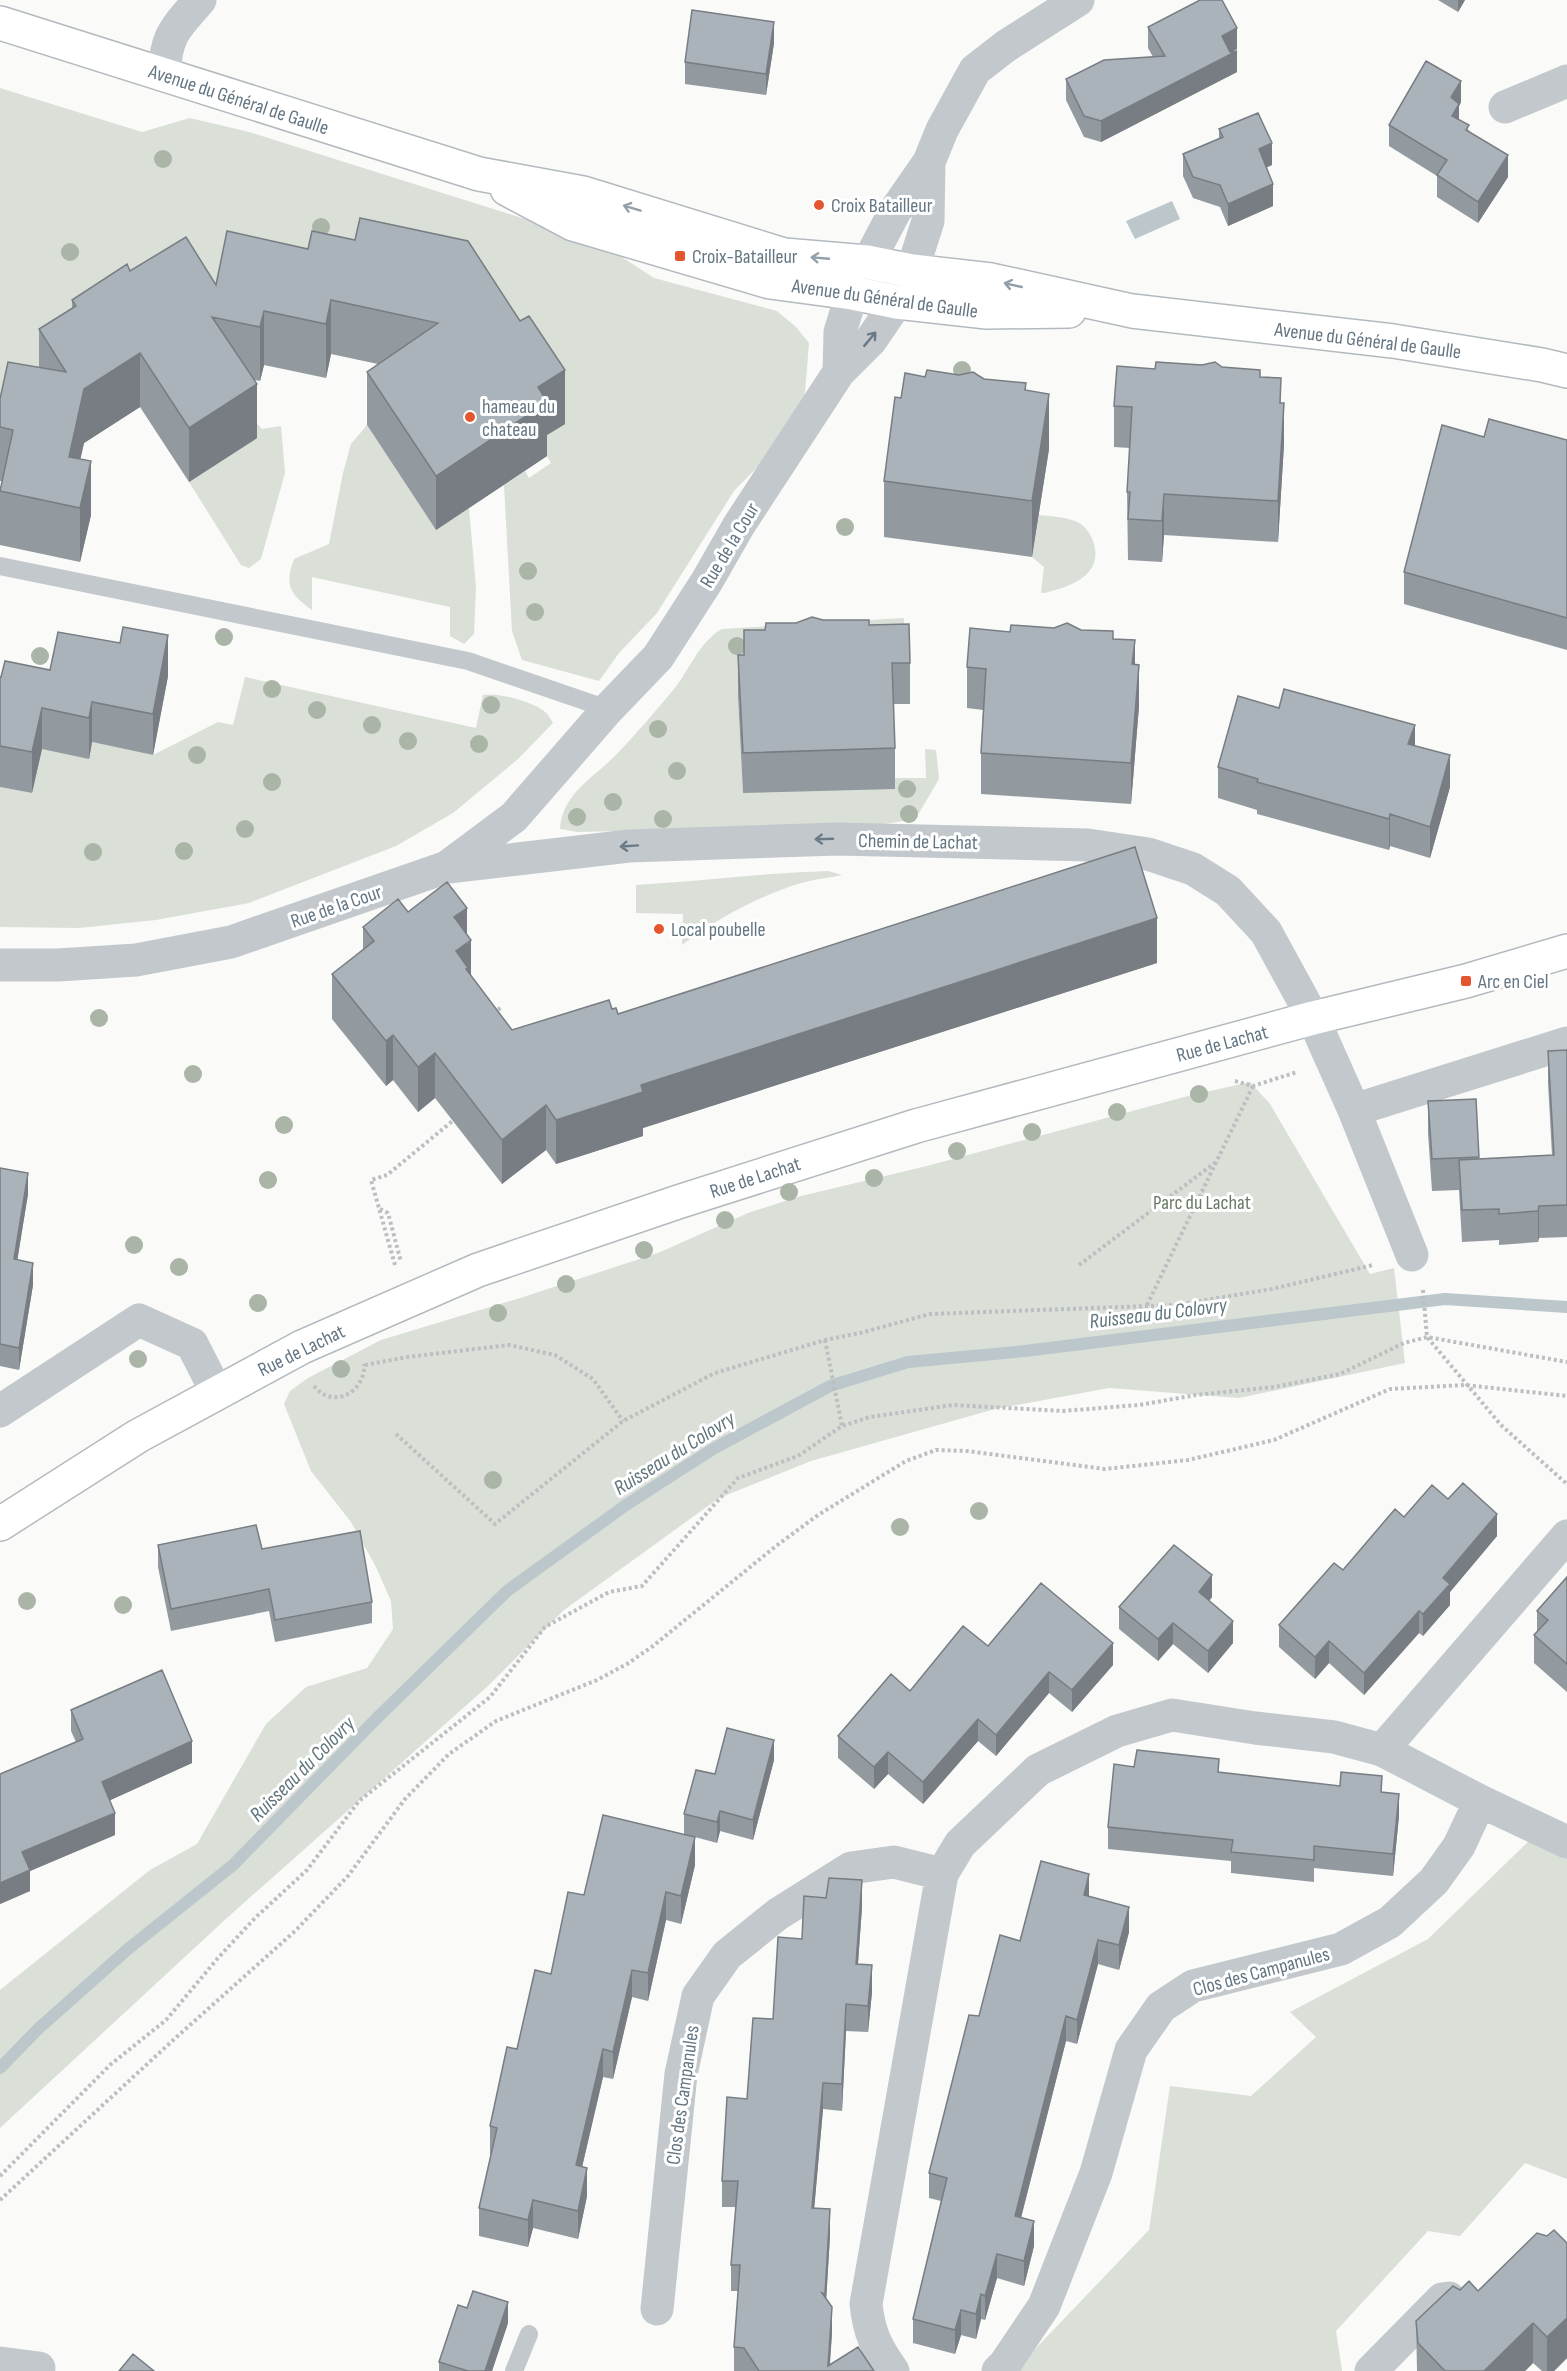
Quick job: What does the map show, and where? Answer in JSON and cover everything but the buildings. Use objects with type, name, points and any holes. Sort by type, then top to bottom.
[{"type":"street","points":[[164,75],[166,48],[175,28],[200,0]]},
{"type":"street","points":[[839,372],[840,332],[852,293],[895,211],[929,162],[942,130],[975,70],[1006,46],[1078,0]]},
{"type":"street","name":"Avenue du Général de Gaulle","points":[[0,23],[479,174],[583,193],[784,255],[867,262],[912,271],[991,280],[1132,311],[1393,341],[1567,371]]},
{"type":"street","points":[[1505,107],[1567,81]]},
{"type":"street","name":"Rue de la Cour","points":[[0,965],[58,965],[136,960],[231,942],[447,867],[514,817],[608,709],[658,657],[707,581],[739,525],[839,372],[871,340],[897,302],[912,271],[928,221],[929,162]]},
{"type":"street","name":"Avenue du Général de Gaulle","points":[[479,174],[573,224],[770,282],[852,293],[897,302],[987,312],[1132,311]]},
{"type":"street","name":"Chemin de Lachat","points":[[447,867],[629,846],[837,839],[1088,845],[1148,854],[1193,869],[1228,891],[1266,932],[1313,1018]]},
{"type":"street","name":"Rue de Lachat","points":[[0,1524],[138,1436],[302,1347],[478,1270],[916,1125],[1313,1018],[1466,981],[1567,951]]},
{"type":"street","points":[[1313,1018],[1354,1110],[1412,1255]]},
{"type":"street","points":[[1354,1110],[1567,1043]]},
{"type":"street","points":[[0,1411],[138,1320],[192,1344],[217,1393]]},
{"type":"street","points":[[1382,1750],[1567,1536]]},
{"type":"street","points":[[893,2371],[878,2350],[868,2328],[866,2304],[942,1874],[960,1844],[1038,1770],[1117,1731],[1172,1715],[1334,1737],[1382,1750],[1480,1801],[1567,1842]]},
{"type":"street","name":"Clos des Campanules","points":[[998,2371],[1044,2306],[1096,2173],[1131,2050],[1161,2007],[1193,1986],[1341,1949],[1390,1922],[1434,1881],[1460,1846],[1480,1801]]},
{"type":"street","name":"Clos des Campanules","points":[[657,2309],[681,2074],[698,1996],[727,1955],[778,1914],[851,1868],[894,1862],[942,1874]]},
{"type":"street","points":[[1371,2371],[1442,2299],[1480,2291]]},
{"type":"street","points":[[0,2363],[39,2368]]},
{"type":"lane","points":[[0,566],[468,661],[608,709]]},
{"type":"lane","points":[[514,2371],[529,2334]]},
{"type":"path","points":[[488,1017],[502,1007]]},
{"type":"path","points":[[1147,1305],[1253,1086]]},
{"type":"path","points":[[395,1265],[371,1180],[387,1175],[459,1116]]},
{"type":"path","points":[[1079,1265],[1216,1161]]},
{"type":"path","points":[[380,1209],[388,1213],[402,1264]]},
{"type":"path","points":[[396,1434],[495,1524],[623,1421],[715,1374],[825,1340],[930,1314],[1176,1305],[1272,1289],[1412,1255]]},
{"type":"path","points":[[1423,1287],[1427,1337],[1465,1385],[1501,1425],[1567,1484]]},
{"type":"path","points":[[0,2176],[110,2065],[166,2020],[255,1918],[307,1870],[359,1801],[490,1697],[545,1627],[609,1592],[642,1586],[738,1478],[798,1456],[842,1426],[870,1417],[953,1405],[1063,1411],[1139,1405],[1196,1395],[1274,1387],[1340,1374],[1404,1343],[1427,1337],[1567,1362]]},
{"type":"path","points":[[825,1340],[842,1426]]},
{"type":"path","points":[[365,1365],[407,1357],[509,1345],[555,1355],[593,1379],[623,1421]]},
{"type":"path","points":[[308,1378],[319,1392],[336,1398],[354,1392],[363,1380],[365,1365],[361,1354]]},
{"type":"path","points":[[0,2200],[309,1917],[348,1876],[405,1798],[449,1754],[496,1721],[597,1680],[627,1664],[818,1515],[906,1461],[936,1450],[967,1451],[1105,1469],[1188,1460],[1274,1440],[1390,1389],[1465,1385],[1567,1396]]},
{"type":"green space","points":[[0,88],[142,132],[190,118],[249,132],[522,218],[611,250],[654,278],[777,311],[796,327],[809,343],[805,392],[797,420],[780,444],[734,491],[657,613],[619,653],[599,681],[522,660],[512,631],[504,485],[525,471],[529,478],[551,463],[467,295],[0,453]]},
{"type":"green space","points":[[248,414],[262,429],[281,426],[285,473],[261,559],[249,568],[241,565],[189,482],[257,438]]},
{"type":"green space","points":[[367,425],[436,530],[469,508],[476,587],[474,634],[464,644],[450,636],[450,607],[312,577],[312,610],[298,599],[291,589],[290,576],[294,559],[329,544],[351,444]]},
{"type":"green space","points":[[1039,515],[1081,524],[1092,538],[1095,553],[1094,563],[1083,578],[1044,593],[1041,593],[1044,567],[1032,557]]},
{"type":"green space","points":[[904,618],[904,665],[738,697],[743,793],[894,778],[926,778],[925,749],[936,750],[939,779],[919,813],[903,821],[878,825],[578,832],[560,829],[566,806],[573,796],[638,731],[674,689],[701,648],[722,629]]},
{"type":"green space","points":[[245,677],[476,728],[483,695],[497,695],[532,704],[547,713],[553,723],[518,759],[453,813],[396,846],[249,903],[156,920],[79,928],[0,927],[0,787],[32,793],[42,749],[92,742],[153,755],[218,722],[233,725]]},
{"type":"green space","points":[[828,871],[842,875],[785,888],[754,901],[724,917],[682,945],[683,914],[636,913],[636,885]]},
{"type":"green space","name":"Parc du Lachat","points":[[1250,1082],[1270,1104],[1370,1274],[1394,1268],[1405,1363],[1239,1398],[1109,1388],[995,1409],[811,1461],[719,1498],[564,1610],[488,1686],[228,1917],[0,2128],[0,1990],[150,1870],[197,1844],[266,1724],[306,1687],[367,1668],[393,1629],[391,1601],[376,1567],[351,1522],[311,1471],[284,1404],[290,1391],[308,1378],[381,1340],[658,1253],[748,1213],[801,1196],[927,1166],[1188,1096]]},
{"type":"green space","points":[[1532,1838],[1567,1853],[1567,2179],[1525,2163],[1460,2236],[1428,2231],[1336,2331],[1342,2371],[1014,2371],[1149,2230],[1170,2086],[1251,2096],[1316,2037],[1290,2012],[1428,1939]]},
{"type":"shaded area","points":[[1172,201],[1180,219],[1135,239],[1126,221]]},
{"type":"waterway","name":"Ruisseau du Colovry","points":[[0,2068],[38,2029],[128,1949],[233,1865],[377,1718],[507,1591],[626,1505],[713,1449],[830,1386],[908,1362],[1025,1351],[1445,1299],[1567,1307]]},
{"type":"place","name":"Croix Batailleur","points":[[819,205]]},
{"type":"place","name":"Croix-Batailleur","points":[[680,256]]},
{"type":"place","name":"hameau du chateau","points":[[470,417]]},
{"type":"place","name":"Local poubelle","points":[[659,929]]},
{"type":"place","name":"Arc en Ciel","points":[[1466,981]]}]
